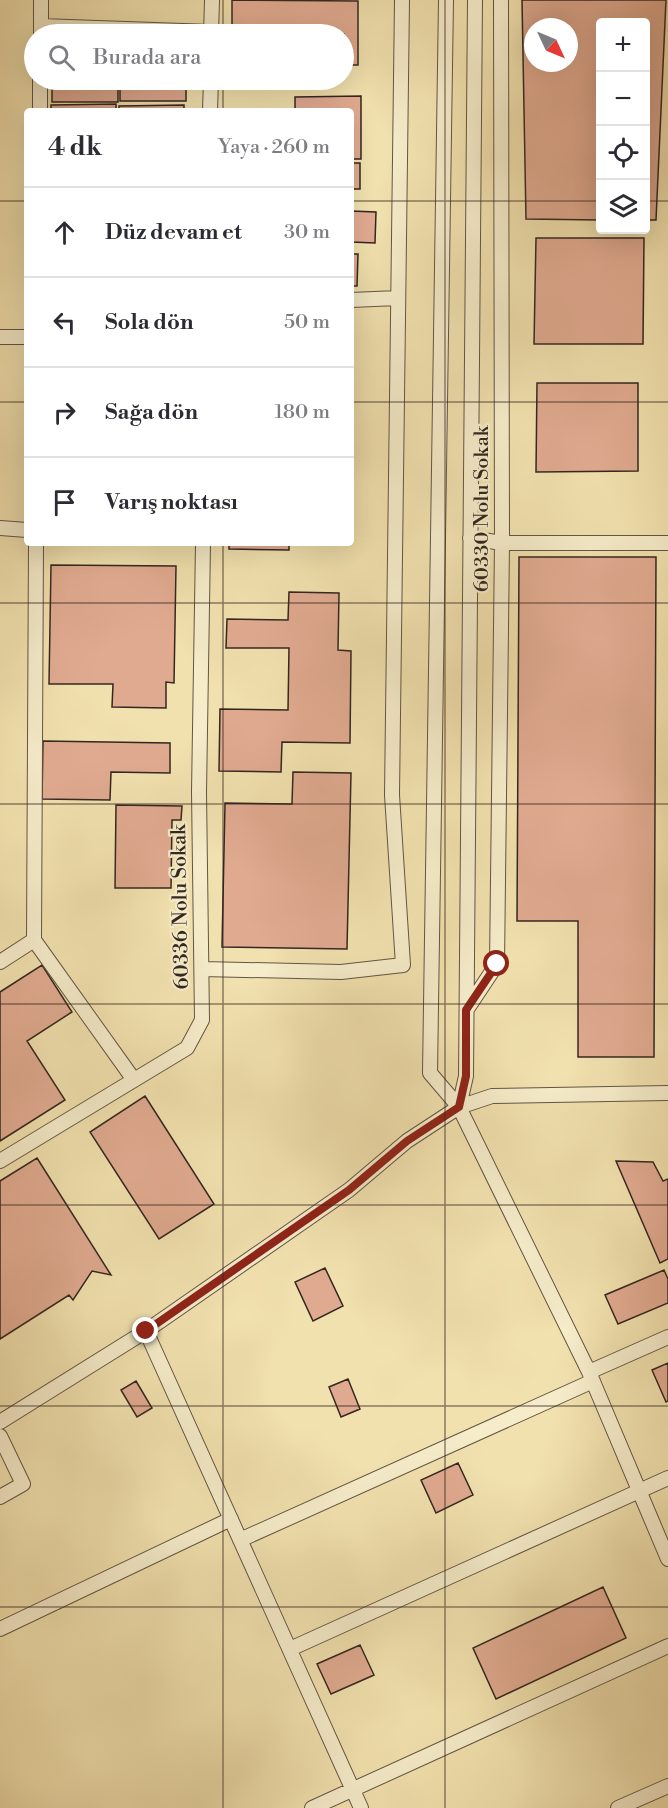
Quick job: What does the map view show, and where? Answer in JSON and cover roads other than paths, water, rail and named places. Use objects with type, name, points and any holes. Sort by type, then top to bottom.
[{"type":"street","points":[[41,0],[41,24]]},
{"type":"street","points":[[211,24],[212,0]]},
{"type":"street","points":[[202,969],[341,972],[403,965],[392,795],[402,0]]},
{"type":"street","points":[[446,0],[430,1073],[459,1107],[591,1377],[668,1559]]},
{"type":"street","points":[[459,1107],[466,1076],[475,0]]},
{"type":"street","name":"60330 Nolu Sokak","points":[[466,1010],[497,964],[502,543],[501,0]]},
{"type":"street","points":[[40,90],[40,108]]},
{"type":"street","points":[[210,108],[211,90]]},
{"type":"street","points":[[354,300],[398,298]]},
{"type":"street","points":[[0,337],[24,338]]},
{"type":"street","points":[[0,528],[24,530]]},
{"type":"street","points":[[470,538],[502,543],[668,543]]},
{"type":"street","points":[[36,546],[34,940],[135,1080]]},
{"type":"street","name":"60336 Nolu Sokak","points":[[0,1161],[187,1048],[202,1020],[199,792],[203,546]]},
{"type":"street","points":[[0,962],[34,940]]},
{"type":"street","points":[[0,1422],[146,1331],[349,1190],[407,1141],[459,1107],[492,1096],[668,1092]]},
{"type":"street","points":[[146,1331],[360,1808]]},
{"type":"street","points":[[240,1540],[591,1377],[668,1337]]},
{"type":"street","points":[[0,1436],[23,1484],[0,1497]]},
{"type":"street","points":[[290,1649],[668,1478]]},
{"type":"street","points":[[0,1629],[231,1519]]},
{"type":"street","points":[[312,1808],[668,1646]]},
{"type":"street","points":[[618,1808],[668,1786]]}]
